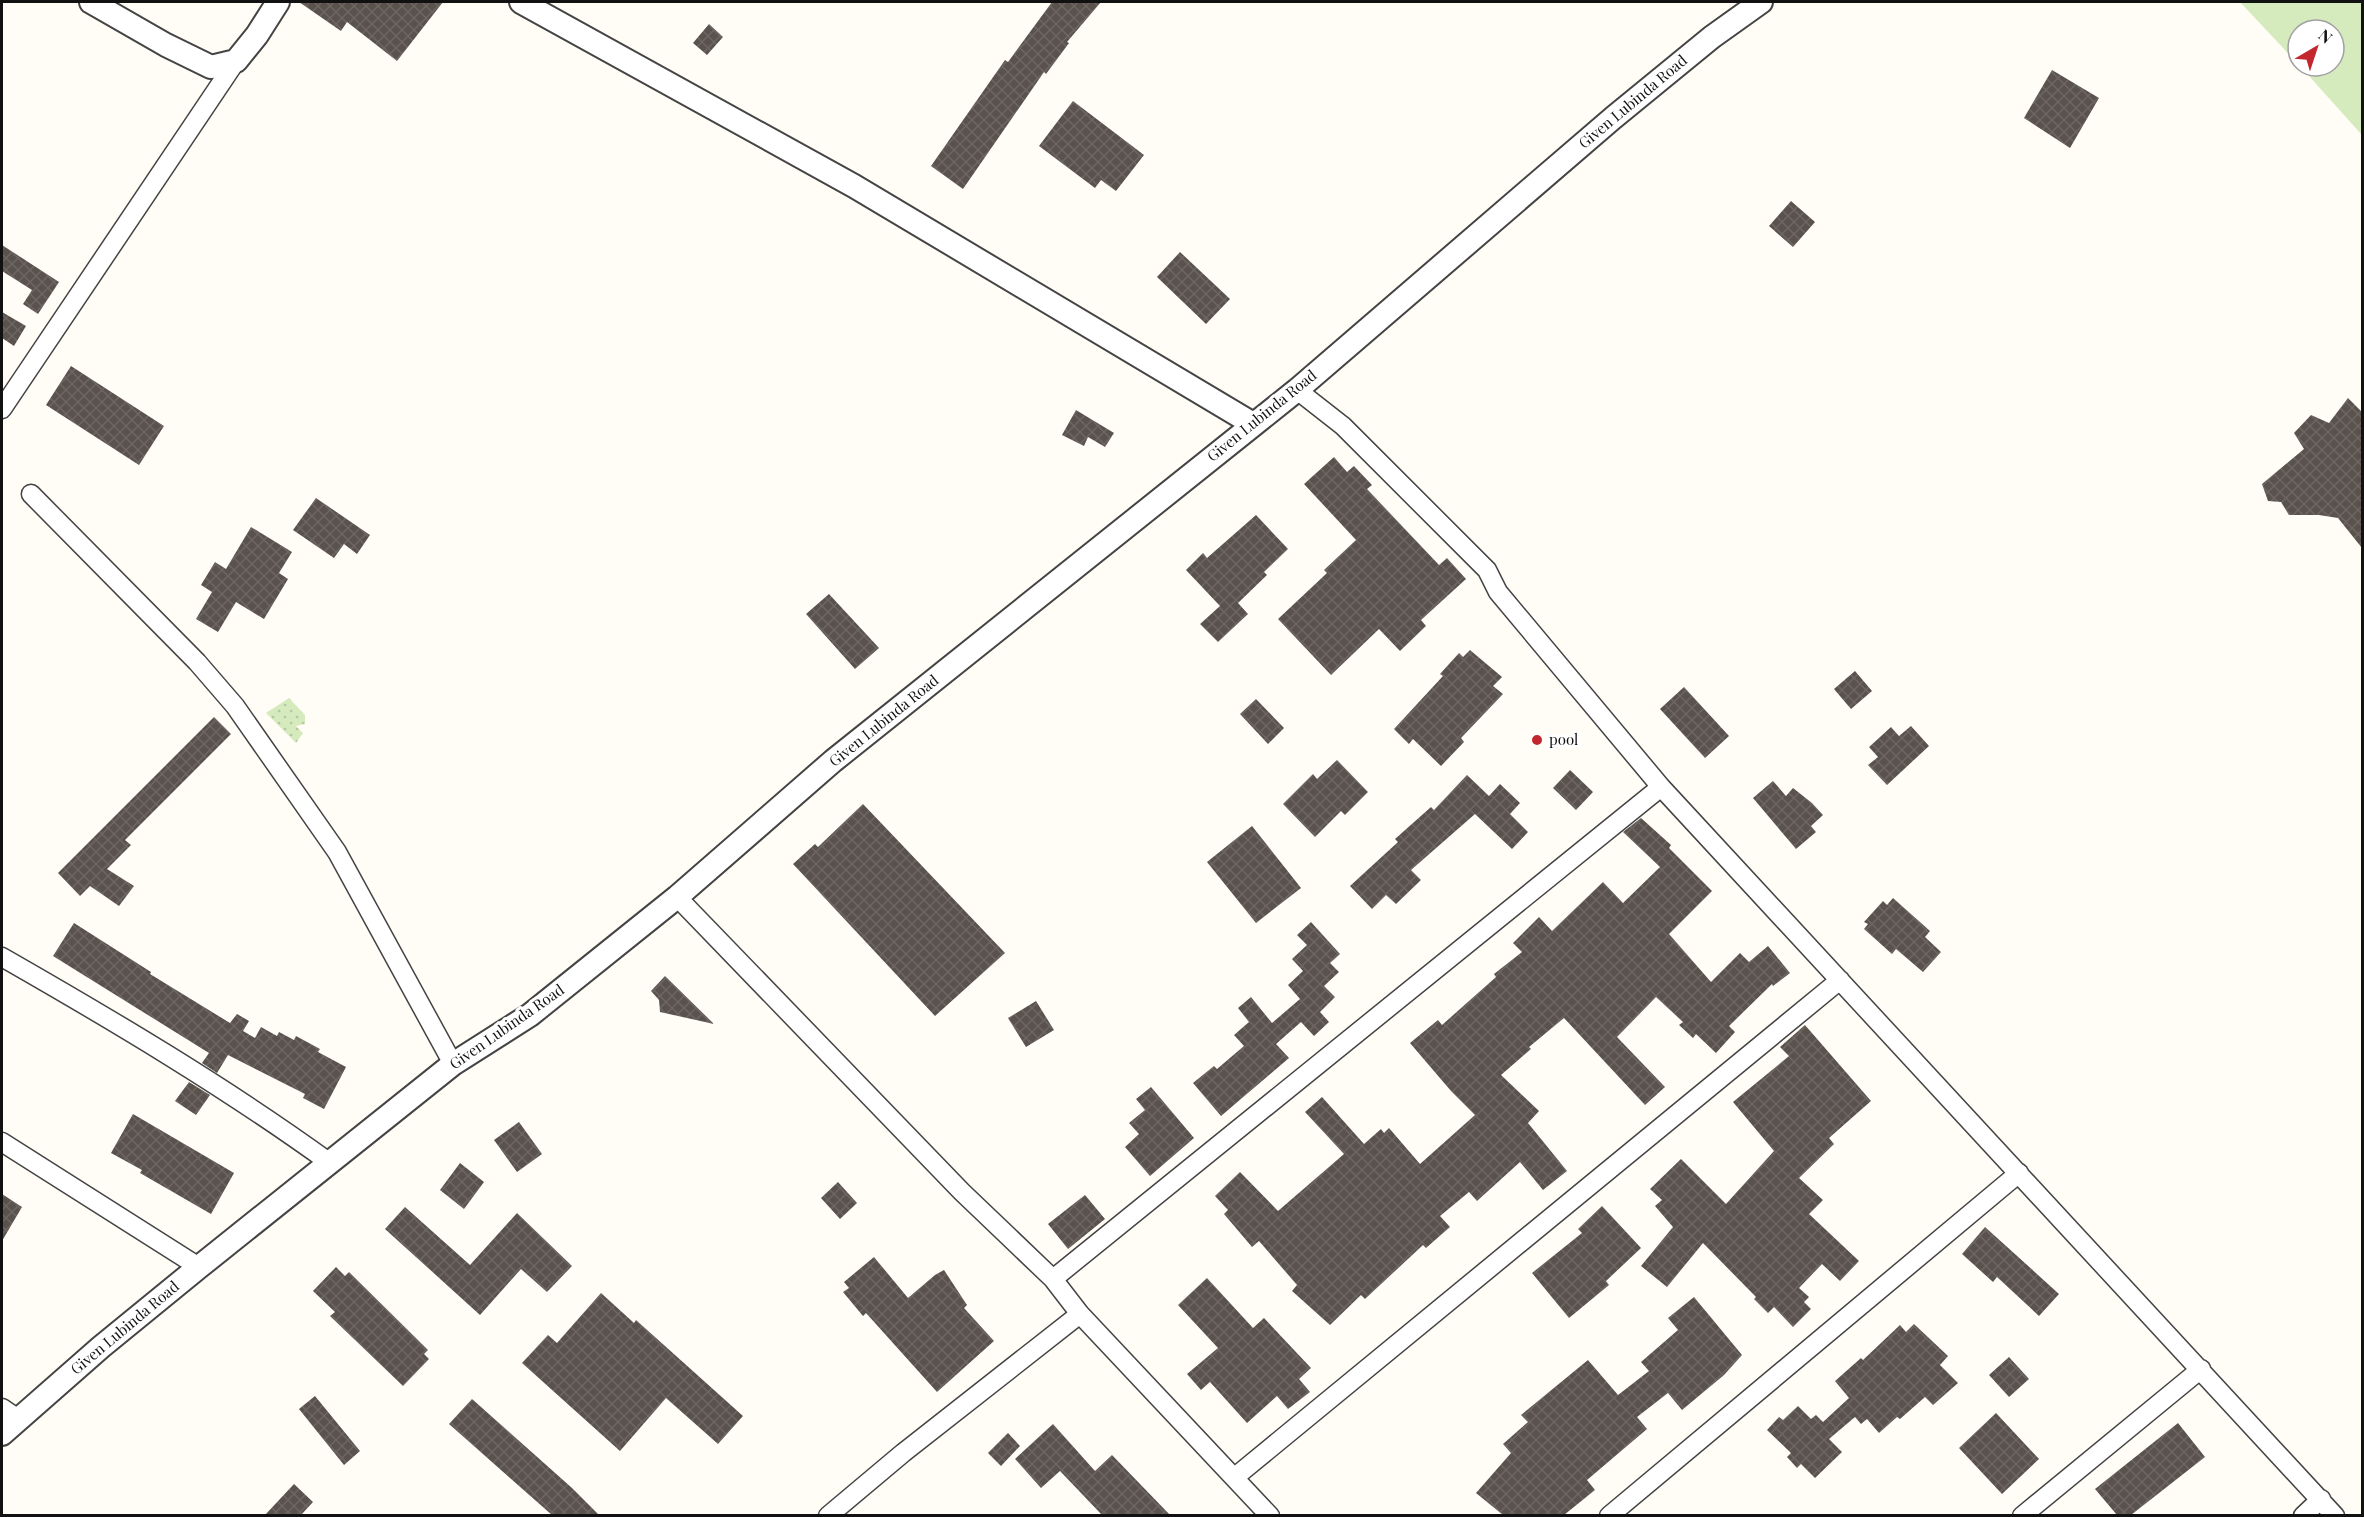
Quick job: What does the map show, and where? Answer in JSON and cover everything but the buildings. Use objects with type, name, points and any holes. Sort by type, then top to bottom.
[{"type":"street","points":[[91,2],[166,45],[211,67],[236,61]]},
{"type":"street","points":[[2,409],[278,2]]},
{"type":"street","points":[[521,2],[864,192],[1253,424]]},
{"type":"street","name":"Given Lubinda Road","points":[[2,1434],[10,1413],[199,1267],[453,1064],[531,1015],[677,897],[833,761],[1297,390],[1613,117],[1712,37],[1761,2]]},
{"type":"street","points":[[211,67],[216,91]]},
{"type":"street","points":[[1297,390],[1343,426],[1487,570],[1498,592],[1661,787],[2336,1515]]},
{"type":"street","points":[[31,494],[198,662],[235,706],[337,852],[453,1064]]},
{"type":"street","points":[[1053,1279],[1661,787]]},
{"type":"street","points":[[677,897],[962,1192],[1053,1279],[1080,1314],[1270,1515]]},
{"type":"street","points":[[2,957],[147,1041],[269,1119],[330,1163]]},
{"type":"street","points":[[1235,1477],[1840,980]]},
{"type":"street","points":[[2,1142],[199,1267]]},
{"type":"street","points":[[1609,1515],[2019,1173]]},
{"type":"street","points":[[828,1515],[1080,1314]]},
{"type":"street","points":[[2022,1515],[2200,1369]]},
{"type":"street","points":[[2304,1515],[2321,1499]]},
{"type":"green space","points":[[2240,2],[2362,2],[2362,135],[2311,78],[2346,78],[2346,18],[2286,18],[2286,51]]},
{"type":"green space","points":[[289,698],[305,715],[305,724],[296,726],[303,733],[296,743],[266,713]]},
{"type":"place","name":"pool","points":[[1537,740]]}]
